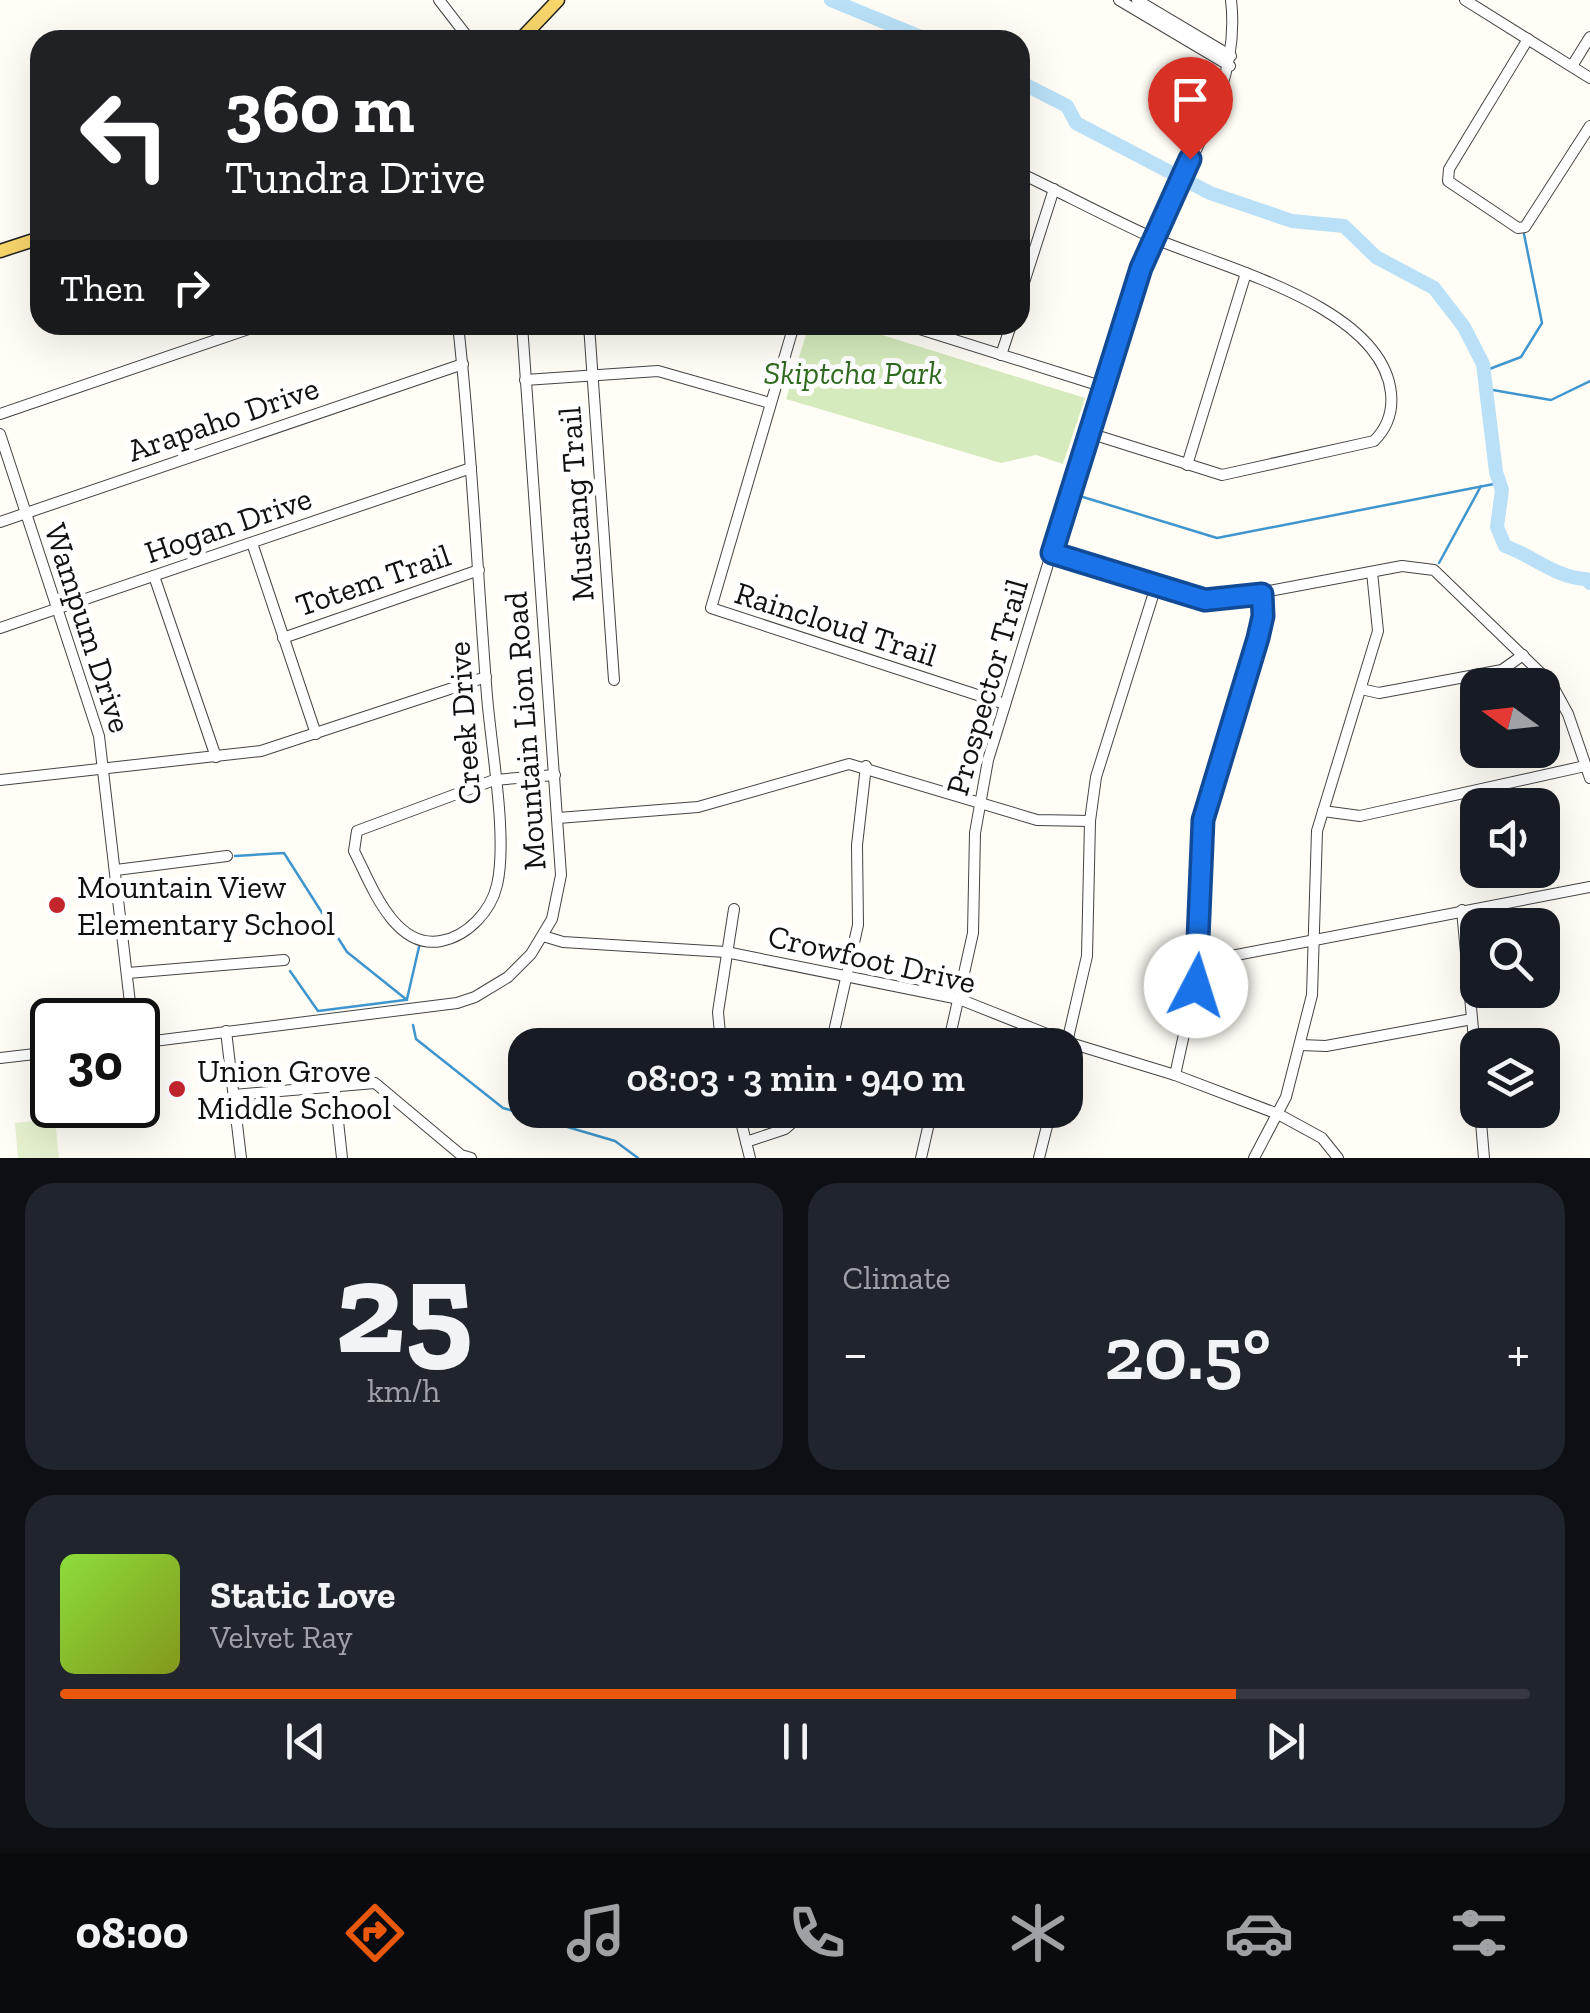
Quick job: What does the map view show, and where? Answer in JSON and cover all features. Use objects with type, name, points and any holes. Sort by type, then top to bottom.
[{"type":"main road","points":[[530,30],[558,0]]},
{"type":"main road","points":[[0,251],[30,241]]},
{"type":"street","points":[[439,0],[462,30]]},
{"type":"street","points":[[1119,0],[1230,61]]},
{"type":"street","points":[[1137,0],[1230,61]]},
{"type":"street","name":"Prospector Trail","points":[[952,1028],[973,932],[978,802],[1005,704],[1152,238],[1230,61],[1230,0]]},
{"type":"street","points":[[1465,0],[1590,78]]},
{"type":"street","points":[[1572,66],[1590,37]]},
{"type":"street","points":[[1528,39],[1449,169],[1448,181],[1518,228],[1525,226],[1590,126]]},
{"type":"street","points":[[1030,178],[1152,238],[1246,273],[1354,329],[1368,342],[1390,380],[1390,418],[1374,441],[1362,447],[1222,475],[1089,434]]},
{"type":"street","points":[[1030,264],[1054,189]]},
{"type":"street","points":[[1188,466],[1246,273]]},
{"type":"street","points":[[0,414],[231,335]]},
{"type":"street","name":"Creek Drive","points":[[459,335],[494,780],[498,883],[476,922],[446,941],[421,942],[400,930],[372,884],[352,839],[366,824],[494,780]]},
{"type":"street","name":"Mountain Lion Road","points":[[160,1039],[457,1003],[508,977],[543,936],[560,888],[558,818],[523,335]]},
{"type":"street","name":"Mustang Trail","points":[[590,335],[614,680]]},
{"type":"street","points":[[525,380],[668,372],[770,404],[791,335]]},
{"type":"street","points":[[940,335],[1104,386]]},
{"type":"street","points":[[1002,354],[1008,335]]},
{"type":"street","name":"Arapaho Drive","points":[[0,522],[463,364]]},
{"type":"street","name":"Raincloud Trail","points":[[770,404],[710,608],[1005,704]]},
{"type":"street","name":"Wampum Drive","points":[[0,434],[90,704],[104,768],[130,998]]},
{"type":"street","name":"Hogan Drive","points":[[0,628],[471,468]]},
{"type":"street","points":[[252,543],[316,734]]},
{"type":"street","points":[[1052,553],[1216,601],[1412,565],[1434,570],[1551,683],[1568,714],[1590,778]]},
{"type":"street","name":"Totem Trail","points":[[284,638],[478,570]]},
{"type":"street","points":[[1254,1158],[1278,1114],[1316,978],[1316,845],[1378,631],[1372,572]]},
{"type":"street","points":[[154,576],[216,757]]},
{"type":"street","points":[[1070,1028],[1087,956],[1090,821],[1096,778],[1156,586]]},
{"type":"street","points":[[1175,1075],[1200,962],[1203,820],[1258,638],[1262,594]]},
{"type":"street","points":[[1362,689],[1379,693],[1502,670],[1523,655]]},
{"type":"street","points":[[0,780],[261,751],[486,677]]},
{"type":"street","points":[[558,818],[698,807],[836,764],[866,766],[1037,820],[1090,821]]},
{"type":"street","points":[[835,1028],[858,925],[857,845],[866,766]]},
{"type":"street","points":[[1324,811],[1360,816],[1585,766]]},
{"type":"street","points":[[494,780],[555,775]]},
{"type":"street","points":[[116,870],[227,856]]},
{"type":"street","points":[[1473,908],[1590,887]]},
{"type":"street","points":[[719,1028],[718,1012],[734,909]]},
{"type":"street","points":[[1200,962],[1460,910]]},
{"type":"street","name":"Crowfoot Drive","points":[[543,936],[563,942],[726,952],[958,999],[1023,1028]]},
{"type":"street","points":[[128,974],[284,960]]},
{"type":"street","points":[[1471,1008],[1473,1028]]},
{"type":"street","points":[[1300,1045],[1326,1046],[1472,1019]]},
{"type":"street","points":[[226,1031],[241,1158]]},
{"type":"street","name":"Crowfoot Drive","points":[[1083,1051],[1175,1075],[1278,1114],[1322,1138],[1338,1158]]},
{"type":"street","points":[[0,1058],[30,1055]]},
{"type":"street","points":[[234,1094],[363,1081],[384,1088],[464,1157]]},
{"type":"street","points":[[334,1084],[342,1158]]},
{"type":"street","points":[[742,1128],[750,1158]]},
{"type":"street","points":[[746,1142],[785,1128]]},
{"type":"street","points":[[921,1158],[928,1128]]},
{"type":"street","points":[[1039,1158],[1046,1128]]},
{"type":"street","points":[[1482,1128],[1484,1158]]},
{"type":"green space","name":"Skiptcha Park","points":[[806,335],[882,335],[1085,398],[1063,464],[1036,455],[1001,463],[786,399]]},
{"type":"green space","points":[[30,1122],[30,1128],[56,1128],[59,1158],[18,1158],[15,1123]]},
{"type":"waterway","points":[[831,0],[904,30]]},
{"type":"waterway","points":[[1030,87],[1067,106],[1076,123],[1210,193],[1292,221],[1344,226],[1376,257],[1434,288],[1464,327],[1483,364],[1496,472],[1502,490],[1497,527],[1505,546],[1590,583]]},
{"type":"waterway","points":[[1484,371],[1521,357],[1542,323],[1524,234]]},
{"type":"waterway","points":[[1487,389],[1551,400],[1590,381]]},
{"type":"waterway","points":[[1083,497],[1217,538],[1499,483]]},
{"type":"waterway","points":[[1439,563],[1481,486]]},
{"type":"waterway","points":[[235,856],[284,853],[347,952],[407,1000]]},
{"type":"waterway","points":[[407,999],[419,947]]},
{"type":"waterway","points":[[290,971],[318,1011],[405,1000]]},
{"type":"waterway","points":[[413,1025],[416,1039],[503,1108],[615,1141],[638,1158]]},
{"type":"place","name":"Mountain View Elementary School","points":[[57,905]]},
{"type":"place","name":"Union Grove Middle School","points":[[177,1089]]},
{"type":"route","points":[[1190,159],[1141,268],[1052,553],[1205,600],[1226,601],[1262,594],[1258,638],[1203,820],[1196,986]]}]
